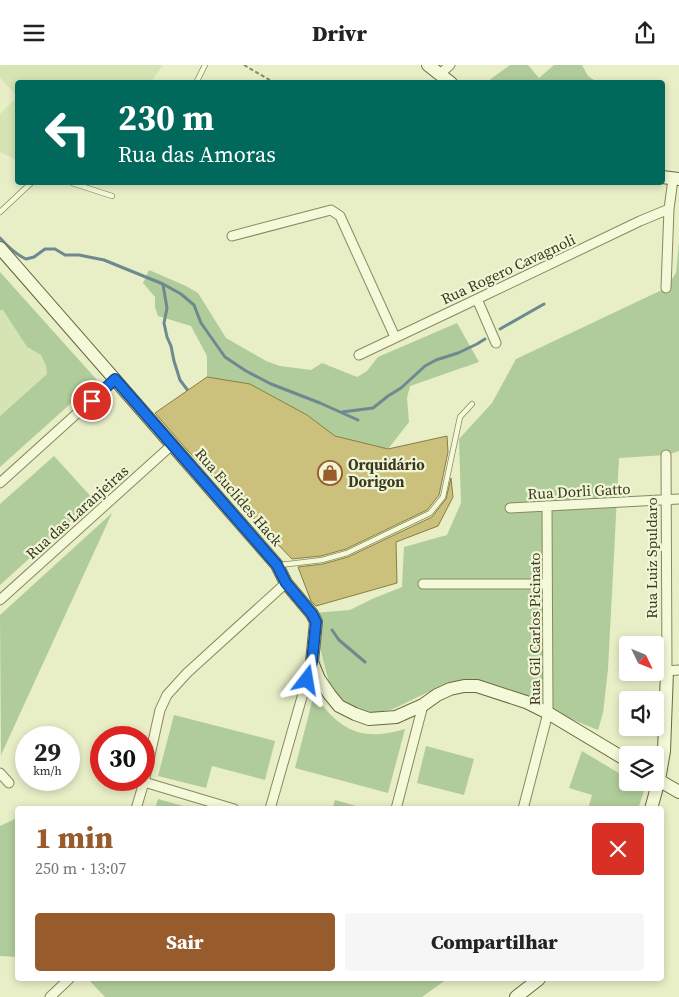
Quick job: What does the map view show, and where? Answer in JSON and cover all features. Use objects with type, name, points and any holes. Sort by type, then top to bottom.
[{"type":"street","points":[[428,65],[447,80]]},
{"type":"street","points":[[440,75],[450,65]]},
{"type":"street","points":[[666,288],[672,179]]},
{"type":"street","name":"Rua Rogero Cavagnoli","points":[[358,355],[669,209]]},
{"type":"street","points":[[232,236],[331,210],[340,216],[396,337]]},
{"type":"street","name":"Rua Euclides Hack","points":[[0,248],[277,565],[286,583],[312,614],[316,622],[312,662]]},
{"type":"street","points":[[477,299],[496,343]]},
{"type":"street","points":[[0,483],[115,379]]},
{"type":"street","name":"Rua das Laranjeiras","points":[[0,600],[173,444]]},
{"type":"street","name":"Rua Luiz Spuldaro","points":[[664,751],[673,671],[666,455]]},
{"type":"street","name":"Rua Dorli Gatto","points":[[510,508],[679,499]]},
{"type":"street","name":"Rua Gil Carlos Picinato","points":[[524,806],[548,713],[548,506]]},
{"type":"street","points":[[155,732],[160,710],[167,695],[187,673],[286,583]]},
{"type":"street","points":[[422,584],[547,584]]},
{"type":"street","points":[[312,662],[319,679],[339,706],[369,719],[396,717],[424,705],[437,695],[450,689],[477,686],[526,702],[619,756]]},
{"type":"street","points":[[271,806],[312,662]]},
{"type":"street","points":[[397,806],[424,705]]},
{"type":"street","points":[[0,773],[9,783]]},
{"type":"street","points":[[664,783],[679,792]]},
{"type":"street","points":[[155,785],[224,806]]},
{"type":"street","points":[[137,806],[141,791]]},
{"type":"street","name":"Rua Luiz Spuldaro","points":[[652,806],[655,791]]},
{"type":"street","points":[[50,997],[67,981]]},
{"type":"street","points":[[516,997],[536,981]]},
{"type":"lane","points":[[198,80],[205,65]]},
{"type":"lane","points":[[0,212],[29,185]]},
{"type":"lane","points":[[78,185],[112,196]]},
{"type":"lane","points":[[277,565],[322,561],[347,553],[430,513],[442,497],[460,417],[472,404]]},
{"type":"path","points":[[244,65],[270,80]]},
{"type":"green space","points":[[163,65],[152,80],[15,80],[15,94],[0,78],[0,66]]},
{"type":"green space","points":[[510,65],[528,65],[539,78],[554,65],[582,65],[588,76],[594,80],[489,80]]},
{"type":"green space","points":[[15,99],[15,159],[0,152],[0,114]]},
{"type":"green space","points":[[679,243],[679,451],[666,455],[619,458],[608,669],[603,713],[598,730],[478,683],[449,682],[393,709],[370,714],[345,705],[331,690],[313,613],[350,610],[402,587],[404,547],[447,535],[461,503],[459,439],[492,403],[516,359],[666,288],[676,273]]},
{"type":"green space","points":[[149,270],[198,293],[226,338],[266,361],[280,366],[311,370],[322,363],[357,377],[367,371],[378,357],[457,323],[479,362],[410,386],[407,398],[409,422],[388,449],[335,436],[307,415],[250,384],[207,377],[207,356],[191,326],[158,316],[155,307],[155,297],[143,283]]},
{"type":"green space","points":[[0,272],[97,380],[0,467],[0,416],[47,374],[41,355],[27,347],[3,310],[0,310]]},
{"type":"green space","points":[[0,310],[3,310],[27,347],[41,355],[47,374],[0,416]]},
{"type":"green space","points":[[54,456],[94,500],[0,585],[0,504]]},
{"type":"green space","points":[[112,513],[1,755],[0,615]]},
{"type":"green space","points":[[314,694],[333,717],[353,730],[376,734],[405,729],[388,793],[295,768]]},
{"type":"green space","points":[[174,715],[275,741],[265,780],[212,766],[206,788],[158,776]]},
{"type":"green space","points":[[426,746],[474,759],[464,795],[417,783]]},
{"type":"green space","points":[[582,751],[619,773],[619,791],[644,791],[639,806],[589,806],[592,795],[569,788]]},
{"type":"green space","points":[[158,799],[183,806],[156,806]]},
{"type":"green space","points":[[335,800],[356,806],[333,806]]},
{"type":"green space","points":[[15,819],[15,957],[0,956],[0,826]]},
{"type":"green space","points":[[90,981],[444,981],[422,997],[105,997]]},
{"type":"building","name":"Orquidário Dorigon","points":[[207,377],[250,384],[307,415],[335,436],[388,449],[447,436],[448,452],[439,495],[427,510],[346,549],[321,556],[292,559],[188,451],[155,413]]},
{"type":"building","points":[[451,478],[453,497],[438,526],[396,542],[397,583],[316,606],[311,601],[298,567],[323,564],[348,557],[432,517],[446,499]]},
{"type":"waterway","points":[[0,238],[18,255],[26,259],[34,257],[45,249],[55,249],[65,255],[79,255],[104,260],[163,284],[181,294],[194,305],[201,323],[225,357],[271,384],[358,420]]},
{"type":"waterway","points":[[163,285],[167,308],[164,323],[167,337],[180,380],[189,392]]},
{"type":"waterway","points":[[500,329],[544,304]]},
{"type":"waterway","points":[[342,412],[373,408],[401,388],[425,366],[436,360],[458,353],[485,339]]},
{"type":"waterway","points":[[332,630],[339,640],[365,662]]},
{"type":"place","name":"Orquidário Dorigon","points":[[330,473]]},
{"type":"route","points":[[92,401],[115,379],[277,565],[286,583],[312,614],[316,622],[312,662],[307,680]]}]
